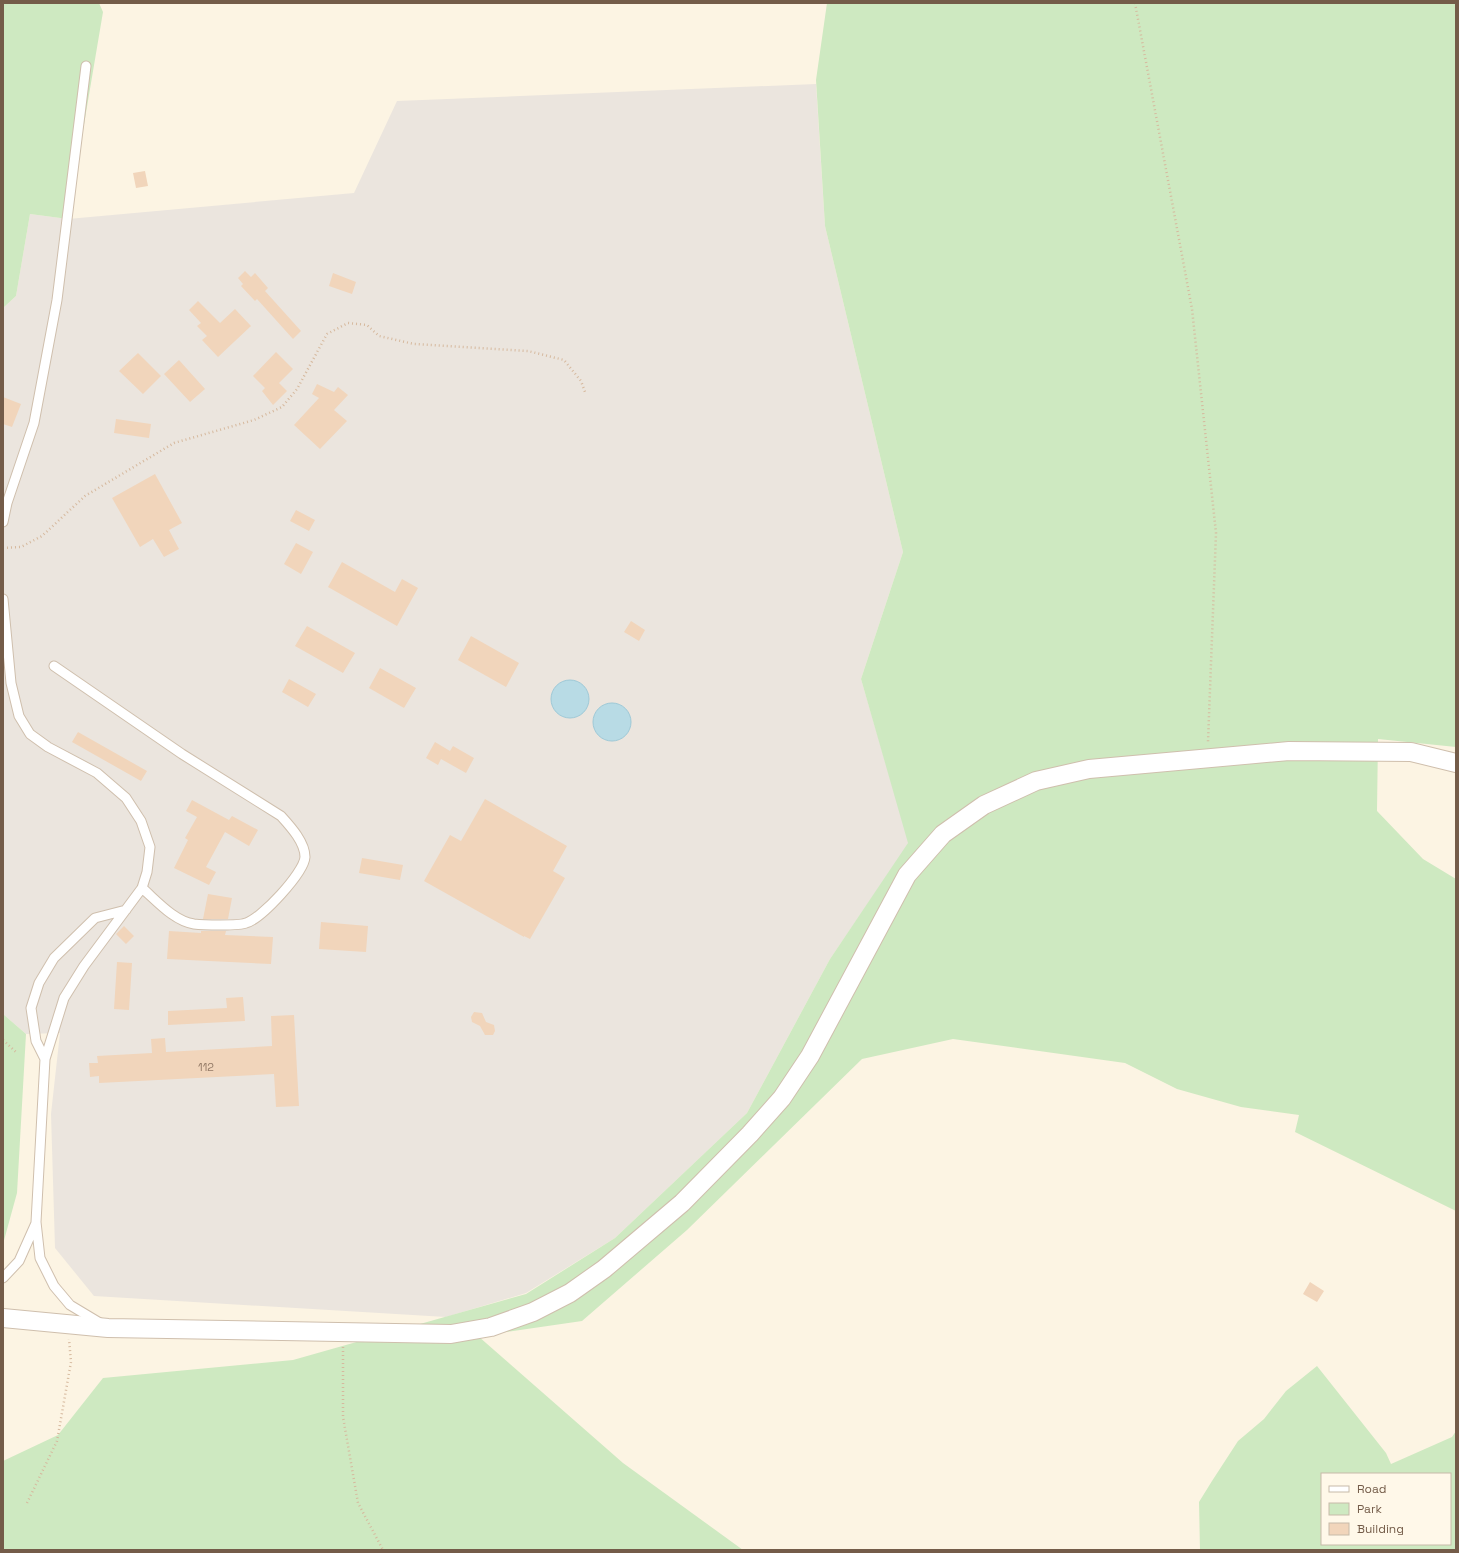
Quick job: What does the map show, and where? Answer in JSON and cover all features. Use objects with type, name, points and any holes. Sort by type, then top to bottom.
[{"type":"street","points":[[3,1318],[108,1328],[451,1334],[491,1327],[533,1312],[570,1293],[604,1269],[682,1203],[750,1134],[782,1098],[810,1056],[907,875],[943,834],[984,805],[1036,781],[1089,769],[1207,758],[1289,751],[1411,752],[1456,763]]},
{"type":"lane","points":[[3,522],[6,503],[34,423],[57,300],[86,66]]},
{"type":"lane","points":[[3,599],[11,683],[19,716],[30,734],[48,747],[97,773],[126,798],[140,820],[150,847],[147,872],[142,888],[84,966],[64,998],[45,1058],[36,1222],[40,1258],[54,1286],[70,1305],[108,1328]]},
{"type":"lane","points":[[54,666],[182,754],[281,816],[292,828],[301,844],[305,857],[301,869],[270,907],[258,918],[245,924],[194,924],[188,922],[169,911],[142,888]]},
{"type":"lane","points":[[45,1058],[36,1041],[31,1008],[39,983],[54,958],[95,918],[126,910]]},
{"type":"lane","points":[[3,1278],[19,1261],[36,1222]]},
{"type":"path","points":[[1135,3],[1192,309],[1216,533],[1207,758]]},
{"type":"path","points":[[3,548],[21,547],[42,536],[85,496],[174,443],[254,420],[282,407],[297,389],[327,334],[348,323],[367,325],[379,336],[414,344],[528,351],[564,360],[581,381],[586,392]]},
{"type":"path","points":[[3,1040],[16,1052]]},
{"type":"path","points":[[27,1503],[57,1441],[70,1362],[69,1325]]},
{"type":"path","points":[[343,1332],[343,1417],[358,1503],[383,1550]]},
{"type":"shaded area","points":[[816,84],[825,226],[903,552],[861,679],[909,843],[830,959],[747,1113],[615,1238],[526,1293],[446,1317],[94,1296],[55,1248],[51,1114],[60,1033],[26,1034],[3,1014],[3,308],[16,296],[30,214],[68,219],[354,193],[397,101]]},
{"type":"green space","points":[[3,3],[99,3],[103,12],[68,219],[30,214],[16,296],[3,308]]},
{"type":"green space","points":[[827,3],[1456,3],[1456,747],[1378,739],[1377,811],[1423,859],[1456,879],[1456,1211],[1295,1132],[1299,1115],[1241,1107],[1177,1089],[1125,1063],[953,1039],[862,1059],[687,1230],[582,1321],[478,1336],[623,1463],[743,1550],[3,1550],[3,1461],[58,1435],[103,1378],[293,1360],[526,1294],[615,1238],[747,1113],[830,959],[908,843],[861,679],[903,552],[825,226],[816,80]]},
{"type":"green space","points":[[3,1014],[26,1034],[17,1193],[3,1244]]},
{"type":"green space","points":[[1317,1366],[1386,1453],[1391,1464],[1452,1437],[1456,1431],[1456,1550],[1200,1550],[1199,1502],[1238,1441],[1264,1419],[1286,1391]]},
{"type":"water","points":[[566,680],[574,680],[584,685],[588,692],[588,706],[584,713],[574,718],[566,718],[556,713],[554,710],[551,703],[551,695],[556,685],[559,683]]},
{"type":"water","points":[[608,703],[616,703],[626,708],[630,715],[630,729],[626,736],[616,741],[608,741],[598,736],[596,733],[593,726],[593,718],[598,708],[601,706]]},
{"type":"building","points":[[145,171],[148,186],[136,188],[133,173]]},
{"type":"building","points":[[245,271],[251,277],[255,273],[268,288],[265,291],[301,331],[293,339],[257,299],[255,301],[241,286],[243,284],[238,278]]},
{"type":"building","points":[[333,273],[356,282],[352,294],[329,286]]},
{"type":"building","points":[[198,301],[220,323],[235,309],[251,326],[218,357],[202,340],[207,336],[197,326],[201,323],[189,310]]},
{"type":"building","points":[[276,352],[293,369],[279,383],[287,391],[273,405],[262,391],[265,388],[253,376]]},
{"type":"building","points":[[138,353],[161,376],[143,394],[119,371]]},
{"type":"building","points":[[179,360],[205,389],[190,402],[164,374]]},
{"type":"building","points":[[317,384],[334,392],[338,387],[348,395],[334,410],[347,421],[320,449],[294,425],[319,398],[312,394]]},
{"type":"building","points":[[3,397],[21,404],[12,427],[3,424]]},
{"type":"building","points":[[116,419],[151,424],[149,438],[114,433]]},
{"type":"building","points":[[155,474],[182,523],[169,530],[179,549],[164,557],[153,539],[140,547],[112,498]]},
{"type":"building","points":[[296,510],[315,520],[309,531],[290,521]]},
{"type":"building","points":[[296,543],[313,552],[301,574],[284,564]]},
{"type":"building","points":[[342,562],[395,592],[402,579],[418,588],[397,626],[328,587]]},
{"type":"building","points":[[631,621],[645,630],[639,641],[624,632]]},
{"type":"building","points":[[307,626],[355,653],[343,673],[295,646]]},
{"type":"building","points":[[471,636],[519,663],[506,687],[458,660]]},
{"type":"building","points":[[380,668],[416,688],[404,708],[369,688]]},
{"type":"building","points":[[289,679],[316,694],[308,707],[282,692]]},
{"type":"building","points":[[78,732],[147,771],[141,781],[72,742]]},
{"type":"building","points":[[435,742],[450,751],[453,746],[474,758],[466,773],[441,759],[438,765],[426,758]]},
{"type":"building","points":[[485,799],[567,846],[553,871],[565,878],[530,939],[424,881],[450,835],[461,841]]},
{"type":"building","points":[[192,800],[229,820],[232,816],[258,830],[249,846],[225,832],[206,867],[216,872],[209,885],[174,868],[188,840],[185,838],[197,817],[186,811]]},
{"type":"building","points":[[362,858],[403,865],[400,880],[359,873]]},
{"type":"building","points":[[208,894],[232,898],[228,919],[203,919]]},
{"type":"building","points":[[321,922],[368,926],[366,952],[319,949]]},
{"type":"building","points":[[124,926],[134,936],[126,944],[116,934]]},
{"type":"building","points":[[169,931],[201,933],[201,931],[226,931],[225,935],[273,937],[271,964],[167,959]]},
{"type":"building","points":[[117,962],[132,963],[129,1010],[114,1009]]},
{"type":"building","points":[[243,997],[245,1021],[168,1025],[168,1011],[227,1008],[226,998]]},
{"type":"building","points":[[474,1012],[482,1013],[486,1022],[494,1025],[495,1031],[493,1035],[485,1035],[480,1026],[472,1022],[471,1017]]},
{"type":"building","points":[[294,1015],[299,1106],[276,1107],[274,1074],[99,1083],[99,1076],[90,1077],[89,1063],[98,1063],[97,1056],[152,1053],[151,1039],[165,1038],[166,1052],[272,1046],[271,1016]]},
{"type":"building","points":[[1310,1282],[1324,1291],[1317,1302],[1303,1294]]}]
